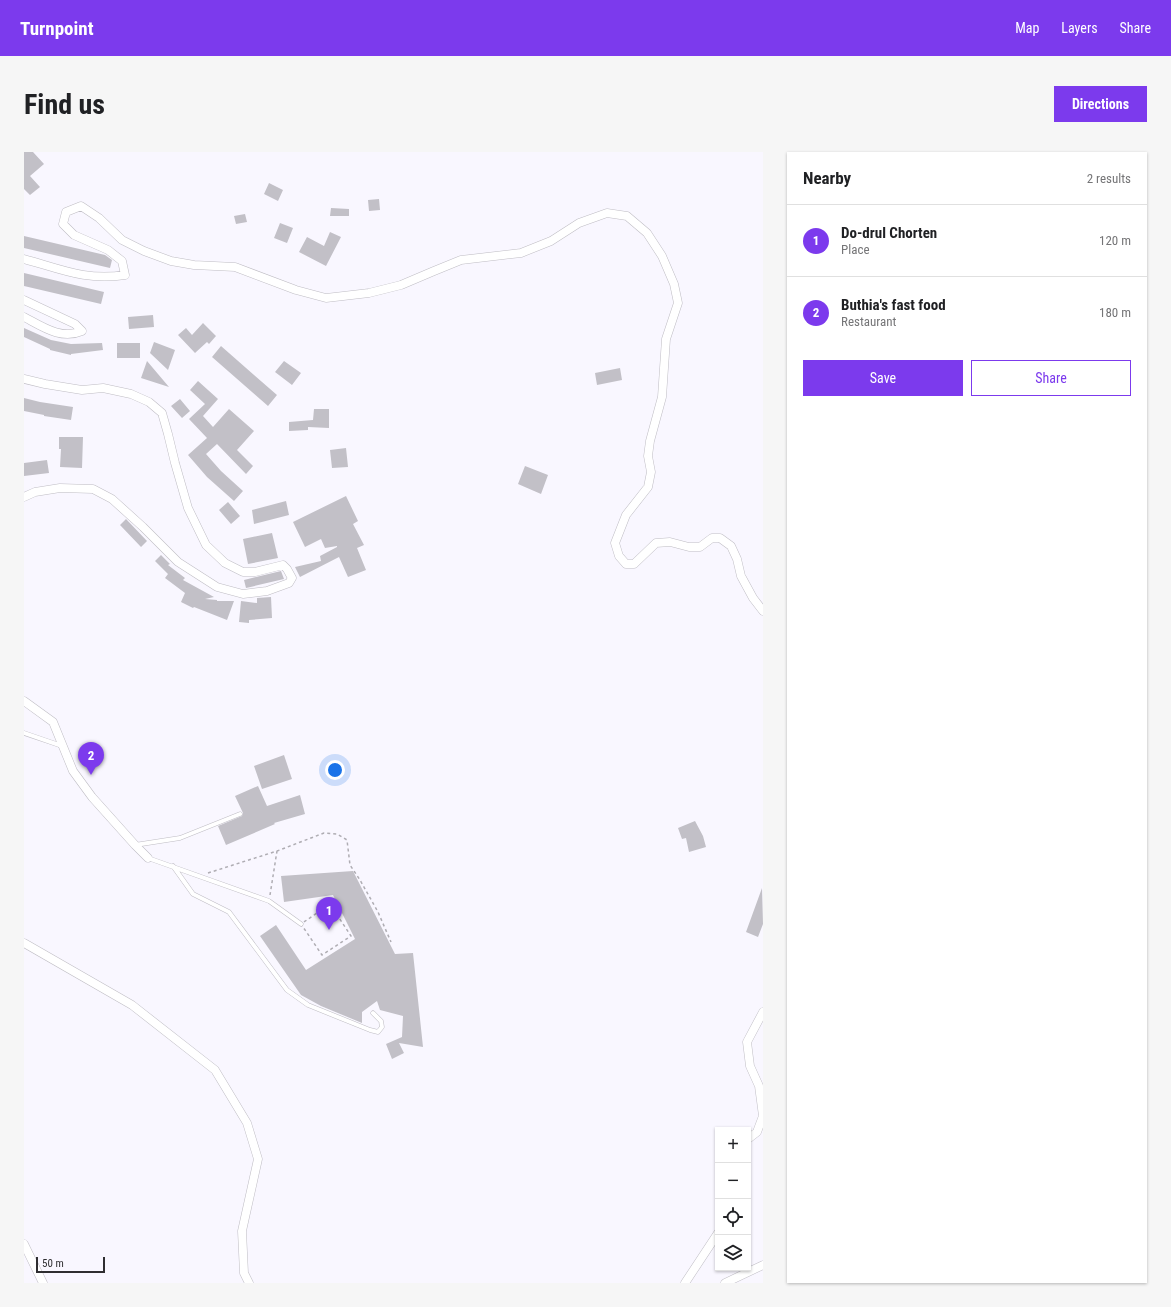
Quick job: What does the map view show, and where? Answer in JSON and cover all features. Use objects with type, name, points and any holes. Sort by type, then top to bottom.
[{"type":"street","points":[[24,259],[75,274],[95,277],[125,275],[122,261],[108,250],[74,235],[63,224],[66,212],[81,206],[99,218],[122,240],[144,251],[171,261],[194,265],[235,267],[296,290],[326,298],[369,293],[401,285],[461,260],[521,253],[551,241],[579,223],[606,213],[627,216],[647,233],[662,256],[674,284],[678,303],[666,339],[662,397],[650,441],[648,456],[651,472],[648,487],[626,515],[616,543],[619,556],[626,564],[634,564],[656,543],[670,542],[689,547],[700,547],[712,538],[720,538],[731,546],[737,559],[741,576],[763,610]]},
{"type":"street","points":[[24,300],[75,324],[82,331],[66,335],[53,332],[24,317]]},
{"type":"street","points":[[24,379],[82,390],[103,388],[132,394],[149,402],[162,413],[174,463],[188,508],[206,545],[225,563],[243,572],[255,572],[282,565],[287,569],[292,578],[289,583],[267,591],[243,594],[217,587],[178,562],[112,499],[92,488],[60,488],[35,492],[24,497]]},
{"type":"street","points":[[24,701],[53,722],[73,771],[92,797],[148,858]]},
{"type":"street","points":[[24,943],[132,1005],[215,1070],[247,1123],[258,1159],[242,1230],[244,1273],[250,1283]]},
{"type":"street","points":[[751,1137],[757,1132],[763,1116],[759,1086],[750,1066],[747,1042],[763,1012]]},
{"type":"street","points":[[685,1283],[717,1235]]},
{"type":"street","points":[[24,1244],[43,1283]]},
{"type":"street","points":[[725,1283],[763,1265]]},
{"type":"lane","points":[[24,734],[64,747]]},
{"type":"lane","points":[[135,845],[180,838],[240,814]]},
{"type":"lane","points":[[148,858],[269,901],[301,924]]},
{"type":"lane","points":[[173,866],[193,894],[229,912],[287,990],[303,1002],[378,1032],[382,1027],[381,1021],[373,1013]]},
{"type":"path","points":[[199,876],[277,851],[324,833],[337,834],[347,840],[350,866],[360,880],[378,912],[391,942]]},
{"type":"path","points":[[269,901],[277,851]]},
{"type":"path","points":[[330,904],[351,936],[322,955],[301,924],[330,904]]},
{"type":"building","points":[[24,152],[33,152],[44,164],[30,176],[40,187],[30,195],[24,189]]},
{"type":"building","points":[[269,183],[283,190],[278,201],[264,194]]},
{"type":"building","points":[[379,199],[380,210],[369,211],[368,200]]},
{"type":"building","points":[[331,208],[349,209],[349,216],[330,216]]},
{"type":"building","points":[[245,214],[247,222],[236,224],[234,216]]},
{"type":"building","points":[[280,223],[293,228],[287,243],[274,238]]},
{"type":"building","points":[[330,232],[341,237],[326,266],[299,252],[307,237],[324,246]]},
{"type":"building","points":[[24,236],[105,255],[112,260],[110,268],[24,248]]},
{"type":"building","points":[[24,273],[104,292],[101,304],[24,286]]},
{"type":"building","points":[[153,315],[154,327],[129,329],[128,317]]},
{"type":"building","points":[[203,323],[216,336],[209,344],[207,342],[195,353],[178,335],[186,328],[192,335]]},
{"type":"building","points":[[24,328],[51,340],[71,344],[102,343],[103,350],[71,355],[50,350],[24,337]]},
{"type":"building","points":[[154,342],[175,350],[168,370],[150,353]]},
{"type":"building","points":[[117,343],[140,343],[140,358],[117,358]]},
{"type":"building","points":[[221,346],[277,395],[268,406],[212,357]]},
{"type":"building","points":[[147,361],[169,387],[141,378]]},
{"type":"building","points":[[284,361],[301,373],[292,385],[275,372]]},
{"type":"building","points":[[620,368],[622,380],[597,385],[595,373]]},
{"type":"building","points":[[198,381],[218,399],[203,416],[213,427],[229,409],[254,431],[237,450],[253,466],[246,474],[217,444],[206,454],[221,471],[243,491],[234,501],[207,477],[188,455],[207,438],[189,419],[205,404],[190,390]]},
{"type":"building","points":[[24,398],[73,407],[71,420],[24,411]]},
{"type":"building","points":[[180,399],[190,411],[182,418],[171,406]]},
{"type":"building","points":[[314,409],[329,409],[329,428],[308,427],[308,430],[289,431],[289,422],[313,420]]},
{"type":"building","points":[[59,437],[83,437],[82,468],[60,467],[61,449],[59,449]]},
{"type":"building","points":[[346,448],[348,467],[332,468],[330,450]]},
{"type":"building","points":[[47,460],[49,473],[24,476],[24,463]]},
{"type":"building","points":[[525,466],[548,475],[541,494],[518,484]]},
{"type":"building","points":[[346,496],[358,521],[353,524],[364,545],[357,548],[366,570],[348,577],[339,557],[300,577],[295,567],[321,561],[320,556],[337,546],[325,548],[321,539],[305,547],[293,522]]},
{"type":"building","points":[[286,501],[289,515],[254,524],[252,510]]},
{"type":"building","points":[[228,502],[240,516],[231,524],[219,510]]},
{"type":"building","points":[[126,519],[147,541],[141,547],[120,525]]},
{"type":"building","points":[[272,533],[278,558],[248,564],[243,539]]},
{"type":"building","points":[[161,555],[170,564],[168,565],[185,578],[183,580],[214,597],[205,599],[234,601],[227,620],[194,607],[193,608],[181,602],[185,593],[165,578],[168,574],[155,561]]},
{"type":"building","points":[[281,571],[284,579],[246,588],[244,580]]},
{"type":"building","points":[[271,597],[272,618],[249,620],[249,623],[239,622],[241,601],[257,603],[257,598]]},
{"type":"building","points":[[284,755],[292,779],[262,789],[254,766]]},
{"type":"building","points":[[258,786],[267,806],[300,795],[305,814],[274,823],[275,824],[226,845],[218,826],[242,816],[243,813],[235,796]]},
{"type":"building","points":[[695,821],[703,836],[706,847],[689,852],[686,838],[682,839],[678,828]]},
{"type":"building","points":[[353,871],[395,954],[413,953],[423,1047],[399,1043],[404,1053],[392,1059],[386,1044],[402,1037],[403,1016],[380,1010],[377,1001],[362,1012],[362,1023],[321,1006],[301,995],[260,936],[276,925],[306,970],[355,939],[333,895],[284,902],[281,876]]},
{"type":"building","points":[[762,888],[763,924],[758,937],[746,932]]},
{"type":"place","name":"Buthia's fast food","points":[[91,775]]},
{"type":"place","name":"Do-drul Chorten","points":[[329,930]]}]
